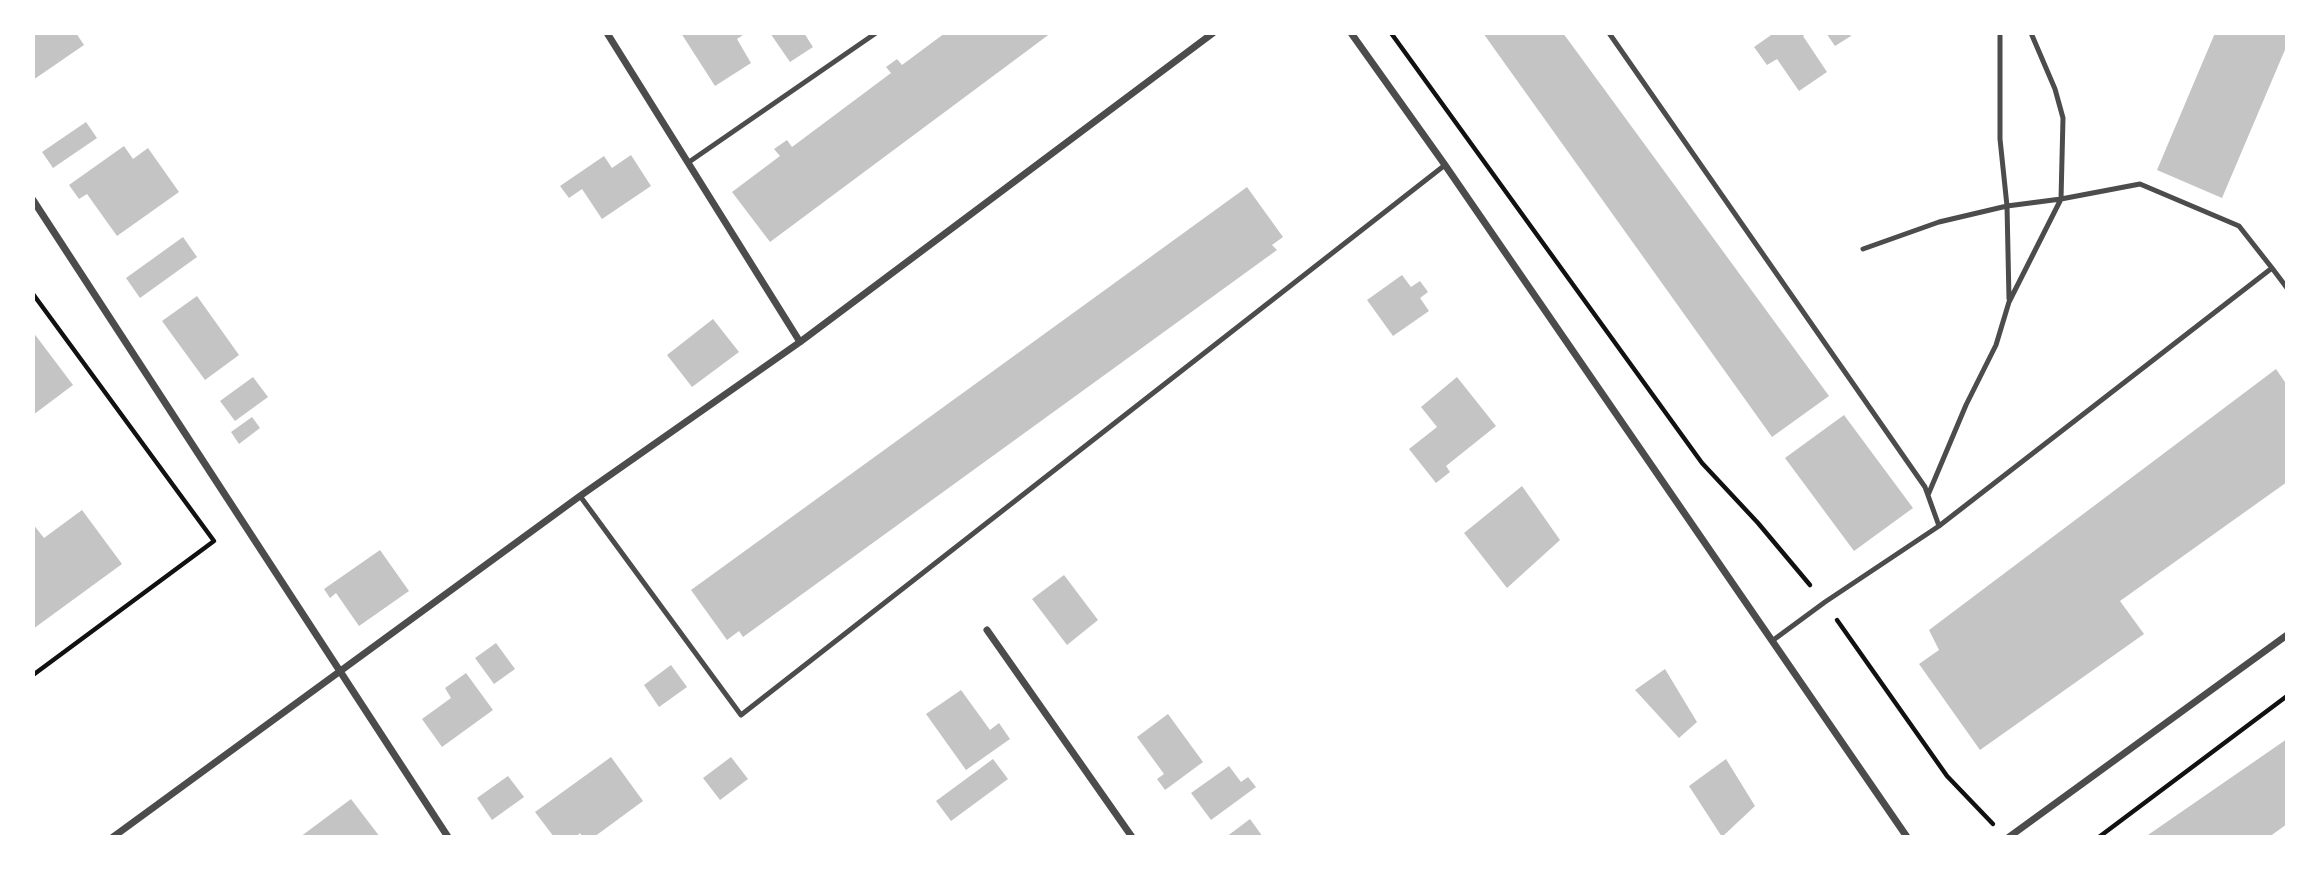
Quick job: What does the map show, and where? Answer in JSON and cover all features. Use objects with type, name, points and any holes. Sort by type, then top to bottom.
[{"type":"street","points":[[607,33],[800,342]]},
{"type":"street","points":[[113,837],[580,496],[800,342],[1213,33]]},
{"type":"street","points":[[1351,33],[1445,165],[1907,837]]},
{"type":"street","points":[[33,200],[449,837]]},
{"type":"street","points":[[987,630],[1132,837]]},
{"type":"street","points":[[2009,837],[2287,635]]},
{"type":"lane","points":[[689,163],[876,33]]},
{"type":"lane","points":[[1609,33],[1925,487],[1939,526]]},
{"type":"lane","points":[[2000,33],[2000,139],[2007,206],[2009,302]]},
{"type":"lane","points":[[1928,495],[1966,405],[1996,345],[2009,302],[2061,199],[2063,118],[2055,89],[2031,33]]},
{"type":"lane","points":[[580,496],[741,715],[1445,165]]},
{"type":"lane","points":[[1863,249],[1939,222],[2007,206],[2140,184],[2239,226],[2287,288]]},
{"type":"lane","points":[[1772,641],[1939,526],[2272,268]]},
{"type":"path","points":[[1391,33],[1702,463],[1758,523],[1825,603],[1947,776],[1998,828]]},
{"type":"path","points":[[33,294],[214,541],[33,675]]},
{"type":"path","points":[[2099,837],[2287,696]]},
{"type":"building","points":[[33,33],[76,33],[84,45],[33,80]]},
{"type":"building","points":[[681,33],[746,33],[737,39],[751,63],[715,86]]},
{"type":"building","points":[[770,33],[804,33],[813,47],[790,62]]},
{"type":"building","points":[[945,33],[1051,33],[770,242],[732,192],[780,156],[774,149],[787,140],[792,147],[891,73],[886,67],[897,59],[902,65]]},
{"type":"building","points":[[1483,33],[1563,33],[1829,396],[1772,437]]},
{"type":"building","points":[[1774,33],[1807,33],[1803,36],[1827,72],[1799,91],[1777,59],[1767,65],[1754,47]]},
{"type":"building","points":[[1826,33],[1849,33],[1851,36],[1835,46]]},
{"type":"building","points":[[2215,33],[2287,33],[2287,45],[2222,198],[2157,170]]},
{"type":"building","points":[[86,122],[97,138],[53,168],[42,152]]},
{"type":"building","points":[[124,146],[133,159],[148,148],[179,192],[117,236],[87,194],[79,199],[69,185]]},
{"type":"building","points":[[631,155],[651,186],[602,219],[582,189],[569,198],[560,186],[604,156],[612,168]]},
{"type":"building","points":[[1247,187],[1283,237],[1272,245],[1277,250],[743,637],[739,631],[727,640],[691,590]]},
{"type":"building","points":[[183,237],[197,257],[140,298],[126,278]]},
{"type":"building","points":[[1402,275],[1411,287],[1420,281],[1428,292],[1420,298],[1429,311],[1393,336],[1367,300]]},
{"type":"building","points":[[197,296],[239,355],[205,380],[162,321]]},
{"type":"building","points":[[713,319],[739,352],[692,387],[667,355]]},
{"type":"building","points":[[33,332],[73,385],[33,415]]},
{"type":"building","points":[[2276,369],[2287,385],[2287,482],[2120,601],[2144,634],[1980,750],[1919,664],[1939,650],[1929,630]]},
{"type":"building","points":[[253,377],[268,397],[235,421],[220,401]]},
{"type":"building","points":[[1457,377],[1496,426],[1446,466],[1450,472],[1436,483],[1409,449],[1437,427],[1421,407]]},
{"type":"building","points":[[1844,415],[1913,508],[1854,551],[1785,458]]},
{"type":"building","points":[[252,417],[260,428],[239,444],[231,432]]},
{"type":"building","points":[[1522,486],[1560,540],[1507,588],[1464,533]]},
{"type":"building","points":[[82,510],[122,564],[33,629],[33,524],[44,538]]},
{"type":"building","points":[[380,550],[409,591],[359,626],[336,593],[330,598],[324,589]]},
{"type":"building","points":[[1064,575],[1098,620],[1067,645],[1032,599]]},
{"type":"building","points":[[496,643],[515,669],[494,684],[475,658]]},
{"type":"building","points":[[671,665],[687,687],[659,707],[644,685]]},
{"type":"building","points":[[1665,669],[1697,722],[1679,738],[1635,690]]},
{"type":"building","points":[[466,673],[493,710],[442,747],[422,719],[451,698],[445,688]]},
{"type":"building","points":[[961,690],[990,730],[999,723],[1010,739],[966,770],[926,714]]},
{"type":"building","points":[[1168,714],[1203,762],[1165,790],[1157,779],[1164,774],[1137,737]]},
{"type":"building","points":[[2287,739],[2287,824],[2269,837],[2145,837]]},
{"type":"building","points":[[611,757],[643,801],[594,837],[582,837],[580,833],[576,837],[554,837],[535,812]]},
{"type":"building","points":[[731,757],[748,779],[720,800],[703,778]]},
{"type":"building","points":[[993,759],[1008,779],[951,821],[936,801]]},
{"type":"building","points":[[1726,759],[1755,806],[1722,837],[1689,786]]},
{"type":"building","points":[[1229,766],[1241,782],[1248,777],[1256,787],[1211,820],[1191,793]]},
{"type":"building","points":[[508,776],[524,797],[492,820],[477,798]]},
{"type":"building","points":[[351,799],[380,837],[300,837]]},
{"type":"building","points":[[1250,819],[1263,837],[1226,837]]}]
